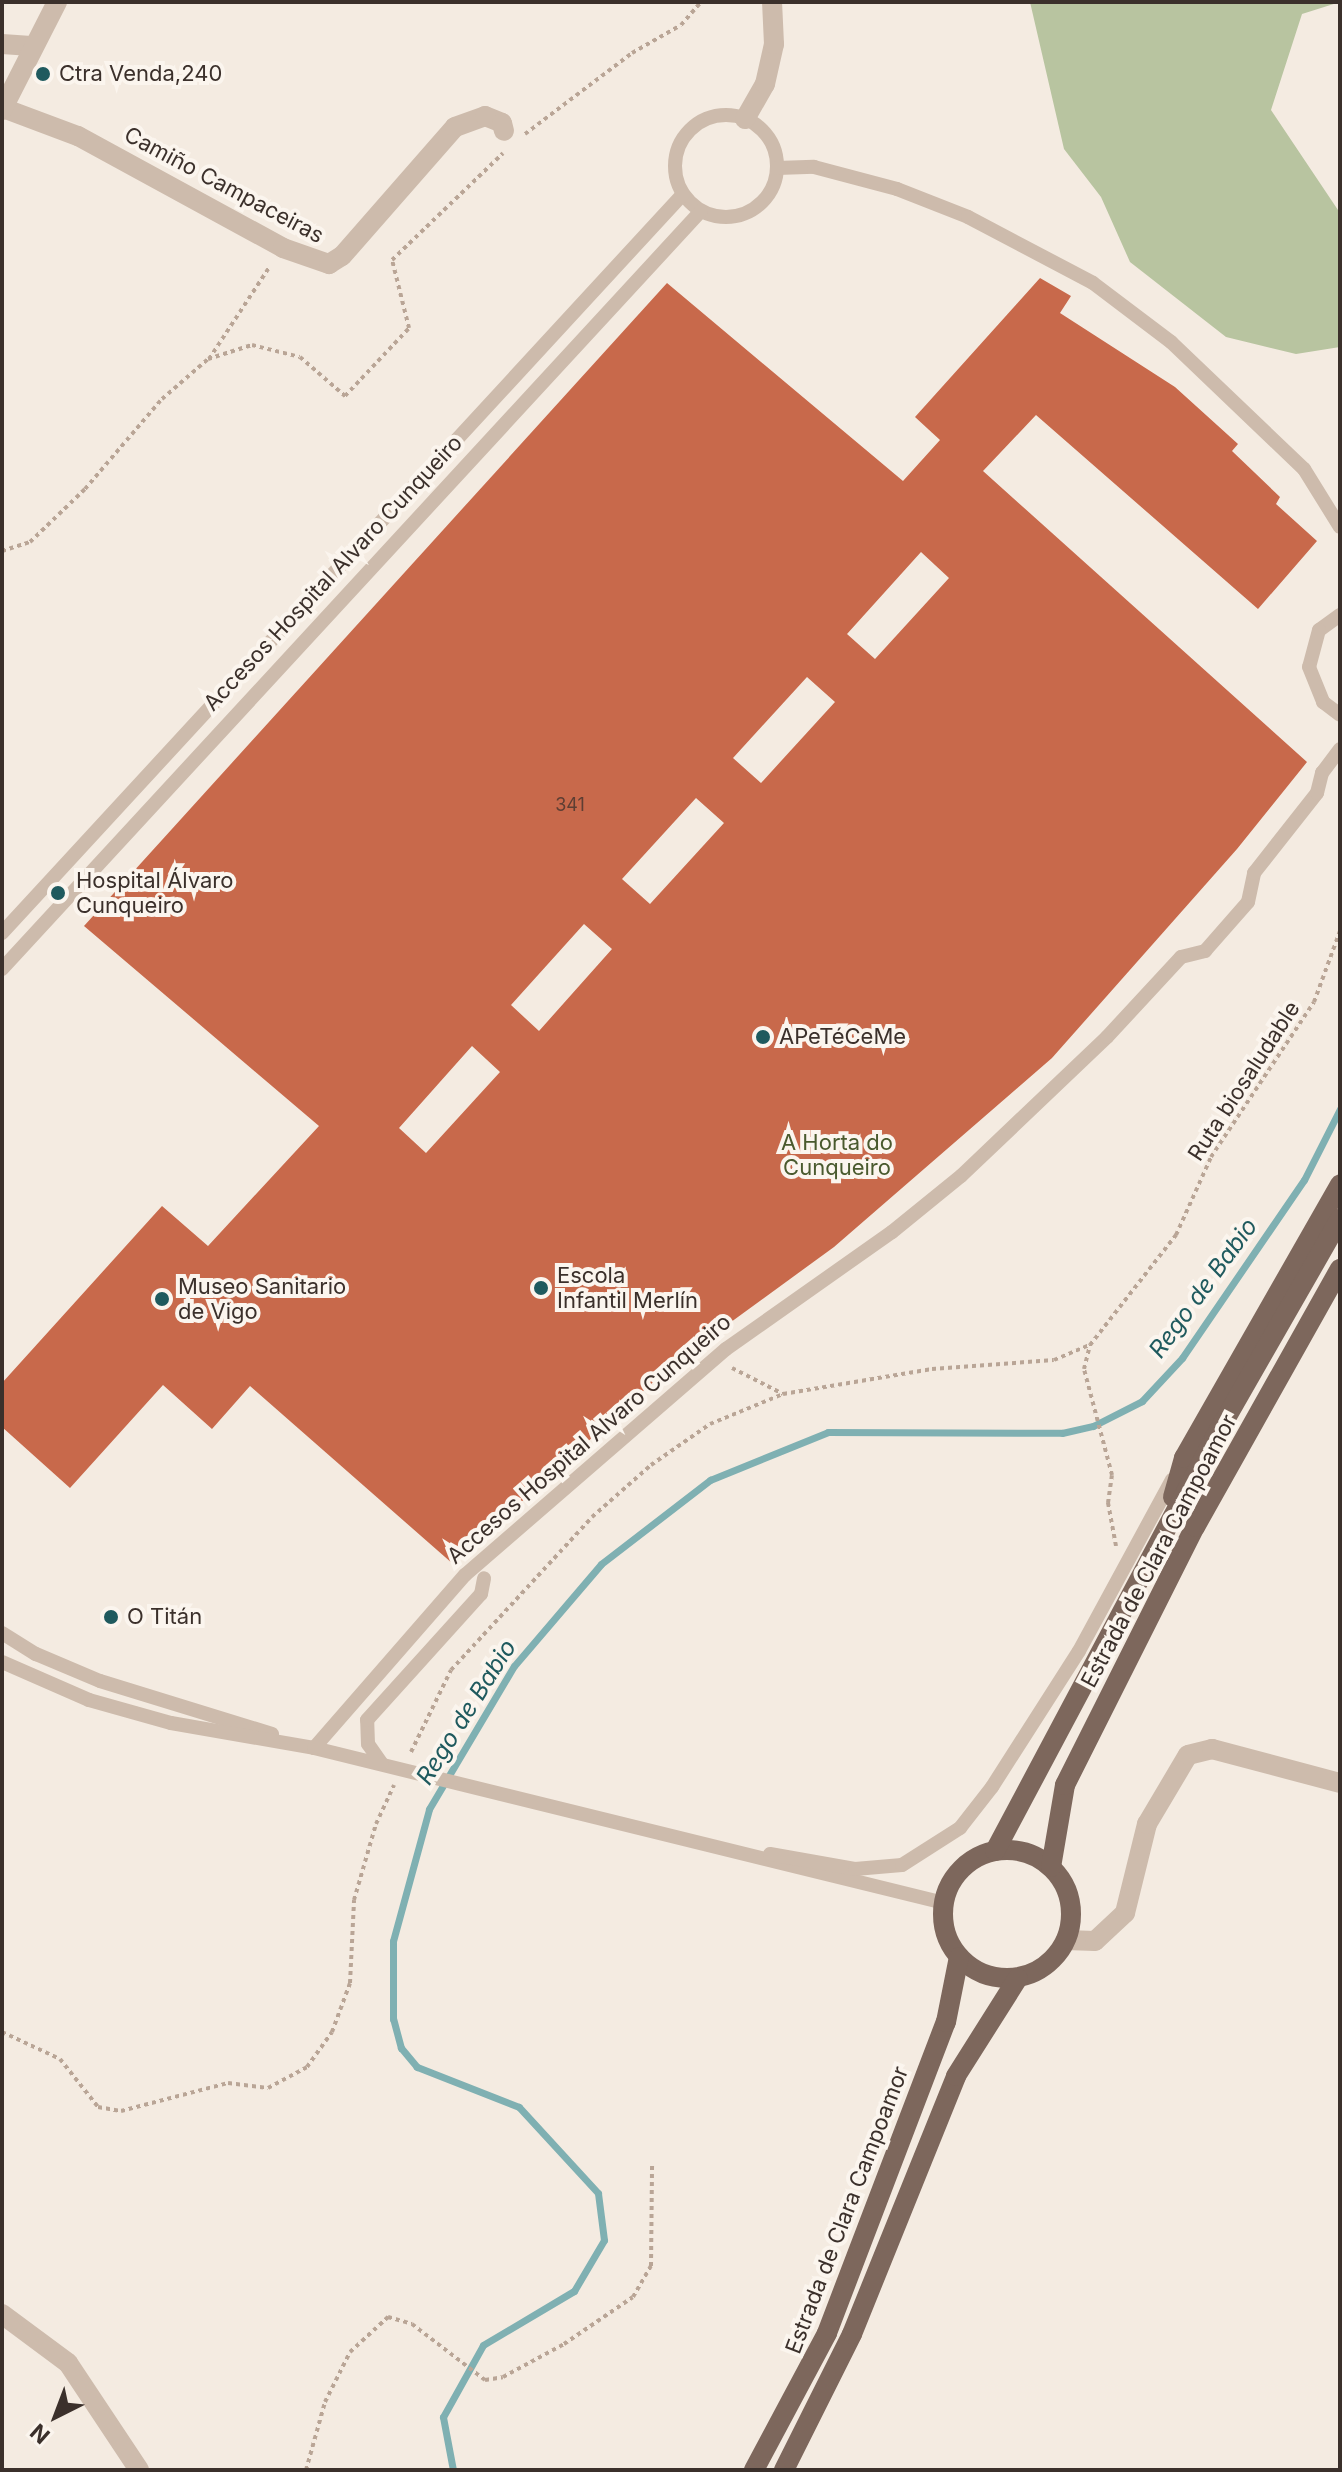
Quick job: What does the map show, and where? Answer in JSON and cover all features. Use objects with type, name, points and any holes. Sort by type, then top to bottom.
[{"type":"main road","name":"Estrada de Clara Campoamor","points":[[1163,1533],[1184,1458],[1340,1184]]},
{"type":"main road","name":"Estrada de Clara Campoamor","points":[[995,1851],[1163,1533],[1340,1219]]},
{"type":"main road","name":"Estrada de Clara Campoamor","points":[[1051,1867],[1065,1785],[1195,1527],[1340,1269]]},
{"type":"main road","points":[[1015,1850],[1051,1867],[1070,1901],[1066,1940],[1055,1958],[1018,1978],[996,1978],[959,1957],[946,1931],[944,1903],[961,1869],[995,1851],[1015,1850]]},
{"type":"main road","name":"Estrada de Clara Campoamor","points":[[754,2470],[827,2333],[946,2022],[959,1957]]},
{"type":"main road","points":[[784,2470],[852,2334],[956,2076],[1018,1978]]},
{"type":"street","points":[[3,109],[31,46],[57,2]]},
{"type":"street","points":[[745,119],[765,84],[774,44],[772,2]]},
{"type":"street","points":[[2,44],[31,46]]},
{"type":"street","name":"Camiño Campaceiras","points":[[3,109],[78,136],[283,248],[329,264],[342,256],[455,127],[485,116],[502,123],[504,131]]},
{"type":"street","points":[[1066,1940],[1095,1941],[1125,1913],[1147,1824],[1188,1755],[1212,1749],[1340,1783]]},
{"type":"street","points":[[2,2314],[68,2363],[139,2470]]},
{"type":"lane","points":[[711,117],[745,119],[769,138],[777,168],[775,183],[756,208],[727,218],[701,211],[683,194],[675,170],[683,137],[711,117]]},
{"type":"lane","points":[[777,168],[814,167],[897,189],[968,217],[1093,283],[1171,342],[1304,469],[1340,527]]},
{"type":"lane","name":"Accesos Hospital Alvaro Cunqueiro","points":[[2,933],[683,194]]},
{"type":"lane","name":"Accesos Hospital Alvaro Cunqueiro","points":[[2,969],[701,211]]},
{"type":"lane","points":[[1340,615],[1319,630],[1309,667],[1323,702],[1340,715]]},
{"type":"lane","name":"Accesos Hospital Alvaro Cunqueiro","points":[[314,1748],[465,1575],[717,1356],[892,1232],[961,1176],[1107,1037],[1181,957],[1205,951],[1248,902],[1254,873],[1317,793],[1322,773],[1340,749]]},
{"type":"lane","points":[[753,1853],[788,1854],[855,1869],[902,1865],[935,1848],[960,1828],[992,1787],[1079,1651],[1184,1458]]},
{"type":"lane","points":[[382,1764],[364,1733],[367,1720],[481,1594],[484,1578]]},
{"type":"lane","points":[[2,1633],[100,1681],[314,1748]]},
{"type":"lane","points":[[2,1662],[89,1700],[171,1723],[314,1748],[753,1853],[818,1875],[944,1903]]},
{"type":"path","points":[[208,359],[252,345],[300,357],[345,396],[409,328],[392,260],[414,235],[514,142],[632,53],[681,25],[701,2]]},
{"type":"path","points":[[2,551],[30,542],[85,489],[162,399],[208,359],[283,248]]},
{"type":"path","name":"Ruta biosaludable","points":[[1090,1345],[1176,1235],[1211,1157],[1314,1002],[1340,931]]},
{"type":"path","points":[[410,1754],[451,1670],[592,1517],[651,1465],[710,1424],[783,1394],[932,1369],[1054,1360],[1090,1345]]},
{"type":"path","points":[[1090,1345],[1084,1369],[1112,1475],[1108,1503],[1114,1544],[1128,1560]]},
{"type":"path","points":[[717,1356],[740,1375],[783,1394]]},
{"type":"path","points":[[2,2032],[60,2059],[98,2107],[121,2111],[228,2083],[268,2088],[307,2067],[332,2032],[350,1983],[354,1900],[376,1824],[396,1782]]},
{"type":"path","points":[[306,2470],[325,2402],[350,2352],[388,2317],[412,2324],[485,2380],[503,2377],[564,2344],[633,2297],[651,2266],[652,2162]]},
{"type":"green space","points":[[1030,2],[1340,2],[1302,14],[1271,110],[1340,213],[1340,347],[1296,354],[1226,337],[1130,262],[1101,197],[1064,149]]},
{"type":"building","points":[[1040,278],[1071,296],[1060,313],[1175,387],[1238,444],[1232,451],[1280,497],[1276,504],[1317,541],[1258,609],[1036,415],[983,471],[1307,762],[1237,849],[1052,1058],[834,1247],[672,1365],[453,1564],[250,1386],[212,1429],[163,1385],[70,1488],[2,1427],[2,1383],[162,1206],[208,1246],[319,1126],[84,926],[667,283],[903,481],[940,440],[915,417]],"holes":[[[921,552],[949,578],[875,659],[847,634]],[[807,677],[835,702],[761,783],[733,758]],[[696,798],[724,823],[650,904],[622,879]],[[584,924],[612,949],[539,1031],[511,1005]],[[472,1046],[500,1072],[426,1153],[399,1128]]]},
{"type":"waterway","name":"Rego de Babio","points":[[453,2470],[443,2417],[483,2345],[574,2291],[604,2240],[598,2193],[519,2107],[417,2067],[401,2048],[393,2019],[393,1941],[429,1809],[514,1666],[601,1564],[710,1480],[828,1432],[1062,1433],[1093,1426],[1142,1401],[1182,1358],[1304,1180],[1340,1109]]},
{"type":"place","name":"Ctra Venda,240","points":[[43,74]]},
{"type":"place","name":"Hospital Álvaro Cunqueiro","points":[[58,893]]},
{"type":"place","name":"APeTéCeMe","points":[[763,1037]]},
{"type":"place","name":"Escola Infantil Merlín","points":[[541,1288]]},
{"type":"place","name":"Museo Sanitario de Vigo","points":[[162,1299]]},
{"type":"place","name":"O Titán","points":[[111,1617]]},
{"type":"park label","name":"A Horta do Cunqueiro","points":[[837,1154]]}]
